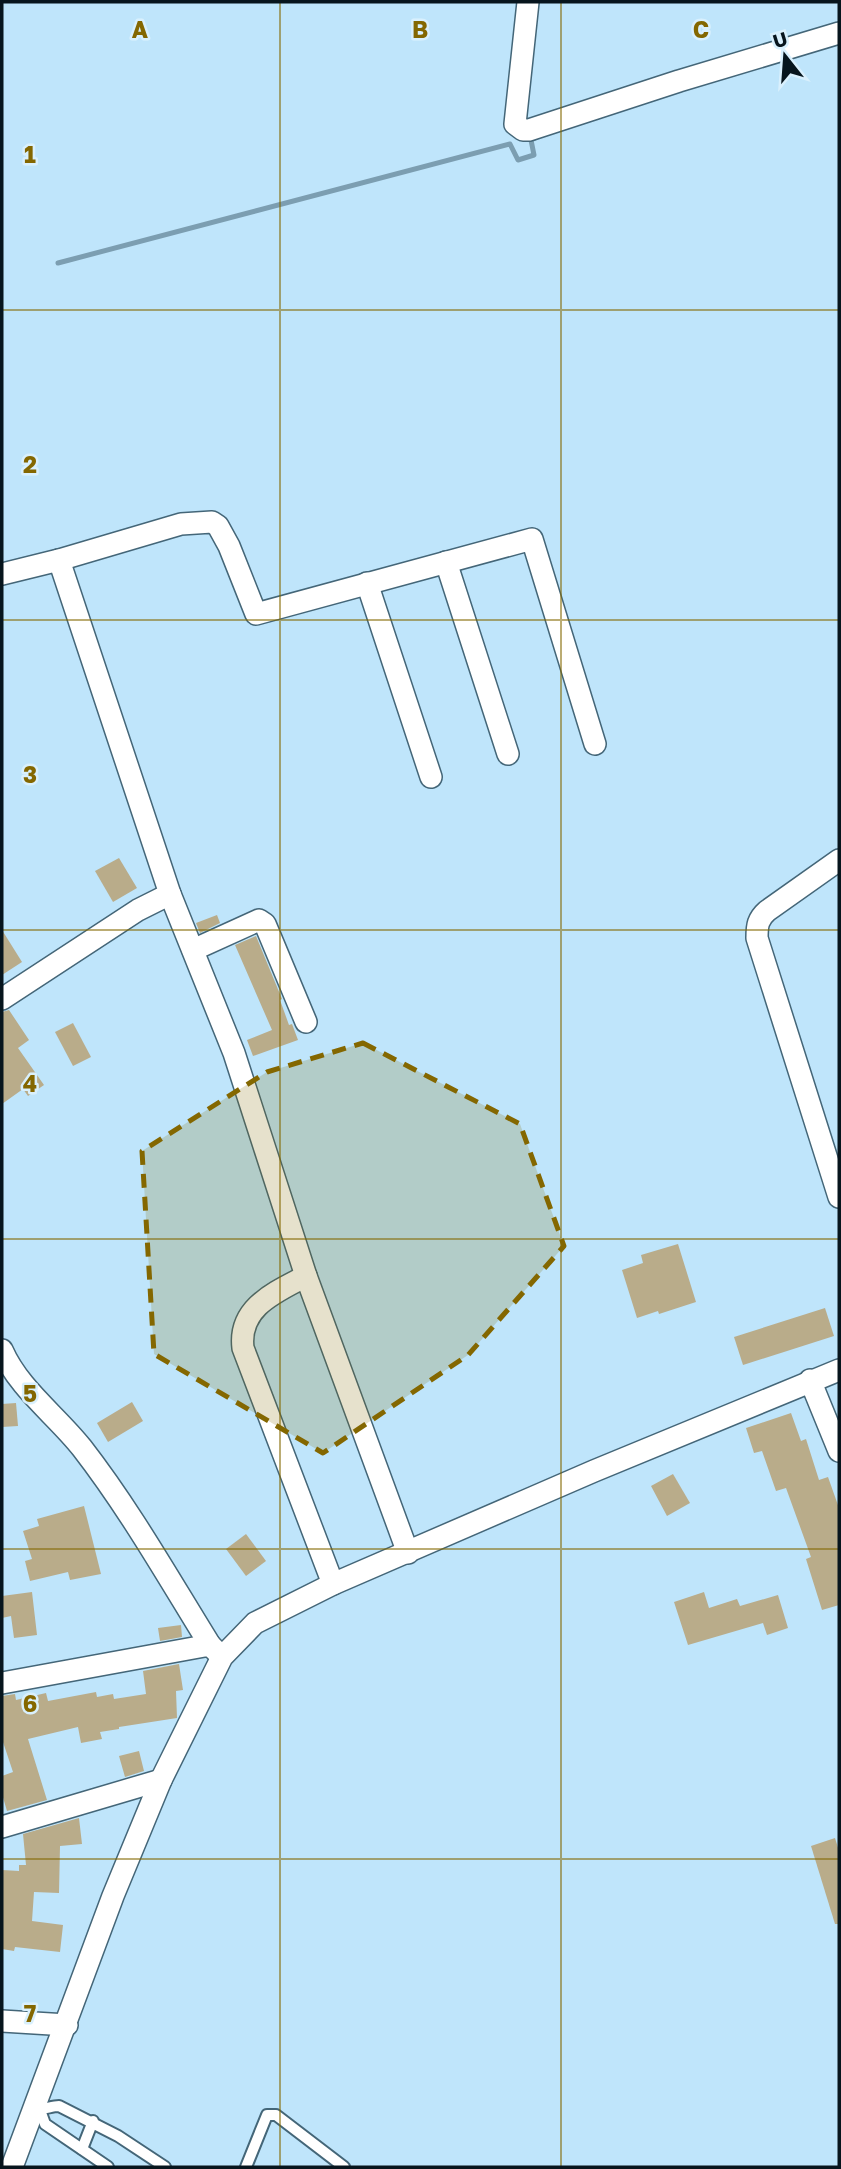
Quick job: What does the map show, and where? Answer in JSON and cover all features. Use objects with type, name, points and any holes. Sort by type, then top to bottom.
[{"type":"street","points":[[528,2],[515,124],[523,131],[839,33]]},
{"type":"street","points":[[2,574],[181,524],[204,522],[218,526],[229,546],[256,614],[532,539],[595,744]]},
{"type":"street","points":[[59,560],[170,894],[234,1053],[306,1276],[408,1553]]},
{"type":"street","points":[[446,562],[508,754]]},
{"type":"street","points":[[367,583],[431,777]]},
{"type":"street","points":[[839,860],[760,917],[757,938],[839,1197]]},
{"type":"street","points":[[2,999],[138,910],[170,894]]},
{"type":"street","points":[[193,950],[260,920],[265,924],[306,1022]]},
{"type":"street","points":[[306,1276],[273,1293],[256,1307],[244,1323],[241,1334],[243,1348],[333,1584]]},
{"type":"street","points":[[2,1350],[13,1373],[82,1448],[216,1651]]},
{"type":"street","points":[[2,1682],[216,1651],[271,1613],[333,1584],[607,1465],[839,1370]]},
{"type":"street","points":[[810,1380],[839,1451]]},
{"type":"street","points":[[12,2167],[37,2109],[113,1896],[216,1651]]},
{"type":"street","points":[[2,1827],[161,1780]]},
{"type":"street","points":[[2,2021],[67,2025]]},
{"type":"lane","points":[[108,2167],[45,2123],[37,2109],[59,2106],[93,2122],[165,2167]]},
{"type":"lane","points":[[246,2167],[269,2114],[276,2115],[344,2167]]},
{"type":"lane","points":[[82,2149],[93,2122]]},
{"type":"highlighted area","points":[[363,1043],[520,1124],[564,1246],[468,1355],[323,1453],[154,1354],[142,1151],[267,1072]]},
{"type":"building","points":[[119,858],[137,888],[113,902],[95,871]]},
{"type":"building","points":[[217,915],[220,923],[200,933],[196,923]]},
{"type":"building","points":[[2,930],[22,962],[2,975]]},
{"type":"building","points":[[256,936],[282,999],[280,1000],[289,1025],[292,1024],[298,1040],[253,1056],[247,1040],[272,1030],[235,945]]},
{"type":"building","points":[[9,1010],[29,1040],[18,1048],[44,1085],[28,1096],[23,1089],[2,1104],[2,1012]]},
{"type":"building","points":[[73,1023],[91,1057],[73,1066],[55,1032]]},
{"type":"building","points":[[678,1244],[696,1302],[637,1318],[622,1270],[643,1263],[641,1255]]},
{"type":"building","points":[[825,1308],[834,1336],[743,1365],[734,1337]]},
{"type":"building","points":[[132,1402],[143,1421],[108,1442],[97,1423]]},
{"type":"building","points":[[16,1403],[18,1426],[2,1427],[2,1404]]},
{"type":"building","points":[[791,1413],[801,1441],[806,1439],[819,1480],[828,1477],[839,1508],[839,1605],[822,1610],[806,1559],[811,1557],[786,1488],[776,1491],[762,1451],[754,1453],[746,1428]]},
{"type":"building","points":[[673,1474],[690,1503],[667,1516],[651,1486]]},
{"type":"building","points":[[84,1506],[101,1574],[70,1580],[68,1572],[30,1581],[25,1561],[32,1559],[23,1531],[39,1526],[37,1519]]},
{"type":"building","points":[[246,1534],[266,1561],[246,1576],[226,1549]]},
{"type":"building","points":[[32,1592],[37,1635],[14,1638],[11,1616],[2,1618],[2,1596]]},
{"type":"building","points":[[704,1592],[709,1608],[737,1599],[740,1606],[778,1595],[788,1628],[767,1635],[763,1623],[688,1645],[674,1602]]},
{"type":"building","points":[[181,1625],[182,1637],[160,1641],[158,1628]]},
{"type":"building","points":[[179,1664],[183,1690],[176,1691],[177,1718],[119,1727],[100,1732],[102,1739],[81,1743],[78,1727],[28,1739],[47,1800],[7,1811],[2,1794],[2,1776],[13,1772],[2,1739],[2,1696],[15,1694],[16,1700],[46,1693],[48,1701],[96,1692],[97,1697],[113,1694],[114,1699],[146,1694],[143,1671]]},
{"type":"building","points":[[139,1751],[144,1771],[125,1777],[119,1756]]},
{"type":"building","points":[[79,1818],[82,1844],[60,1846],[59,1893],[34,1892],[32,1921],[63,1925],[60,1952],[15,1947],[14,1951],[2,1949],[2,1870],[19,1871],[19,1865],[26,1865],[23,1834]]},
{"type":"building","points":[[835,1838],[839,1851],[839,1924],[835,1924],[811,1846]]},
{"type":"waterway","points":[[58,263],[510,144],[518,160],[534,155],[531,140],[537,137]]}]
